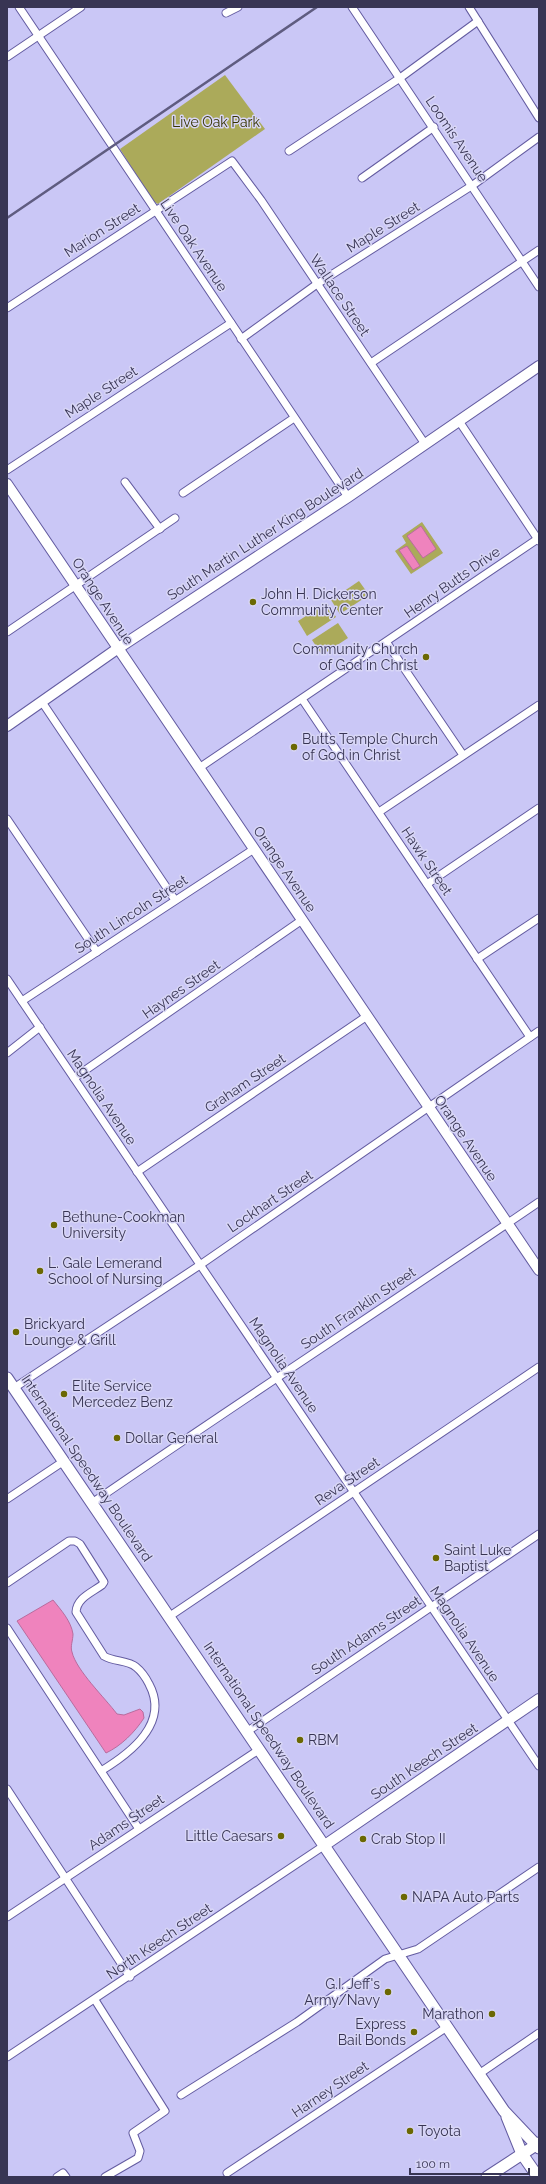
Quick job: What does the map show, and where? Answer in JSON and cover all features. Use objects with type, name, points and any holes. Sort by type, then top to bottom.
[{"type":"main road","name":"International Speedway Boulevard","points":[[7,1378],[400,1955],[504,2111],[538,2145]]},
{"type":"main road","name":"International Speedway Boulevard","points":[[504,2111],[522,2154],[534,2174]]},
{"type":"main road","points":[[487,2177],[538,2145]]},
{"type":"street","name":"Live Oak Avenue","points":[[19,7],[348,497]]},
{"type":"street","points":[[7,57],[81,7]]},
{"type":"street","points":[[226,13],[238,7]]},
{"type":"street","name":"Loomis Avenue","points":[[352,7],[434,127],[521,262],[539,287]]},
{"type":"street","points":[[469,7],[539,118]]},
{"type":"street","points":[[289,151],[400,78],[478,21]]},
{"type":"street","points":[[362,178],[434,127]]},
{"type":"street","name":"Maple Street","points":[[241,339],[317,284],[473,186],[539,137]]},
{"type":"street","name":"Marion Street","points":[[7,308],[232,161]]},
{"type":"street","name":"Wallace Street","points":[[232,161],[261,200],[424,444]]},
{"type":"street","points":[[371,364],[539,250]]},
{"type":"street","name":"Maple Street","points":[[7,470],[231,323]]},
{"type":"street","name":"South Martin Luther King Boulevard","points":[[7,726],[117,649],[348,497],[539,366]]},
{"type":"street","points":[[183,493],[294,418]]},
{"type":"street","points":[[459,420],[539,539]]},
{"type":"street","points":[[125,482],[160,529]]},
{"type":"street","name":"Orange Avenue","points":[[7,484],[117,649],[539,1270]]},
{"type":"street","points":[[7,632],[175,518]]},
{"type":"street","name":"Henry Butts Drive","points":[[199,768],[387,643],[539,539]]},
{"type":"street","points":[[387,643],[463,755]]},
{"type":"street","name":"Hawk Street","points":[[302,700],[530,1037]]},
{"type":"street","points":[[42,702],[175,900]]},
{"type":"street","points":[[379,812],[539,705]]},
{"type":"street","points":[[427,884],[539,808]]},
{"type":"street","points":[[7,819],[97,952]]},
{"type":"street","name":"South Lincoln Street","points":[[22,1001],[254,849]]},
{"type":"street","points":[[477,959],[539,918]]},
{"type":"street","name":"Haynes Street","points":[[74,1078],[302,920]]},
{"type":"street","name":"Magnolia Avenue","points":[[7,979],[539,1766]]},
{"type":"street","name":"Graham Street","points":[[137,1172],[367,1016]]},
{"type":"street","points":[[7,1053],[40,1027]]},
{"type":"street","name":"Lockhart Street","points":[[14,1388],[200,1265],[539,1031]]},
{"type":"street","name":"South Franklin Street","points":[[92,1503],[192,1434],[277,1379],[539,1202]]},
{"type":"street","name":"Reva Street","points":[[170,1616],[539,1367]]},
{"type":"street","points":[[7,1499],[64,1461]]},
{"type":"street","name":"South Adams Street","points":[[248,1731],[539,1534]]},
{"type":"street","points":[[7,1583],[69,1541],[75,1541],[80,1544],[104,1582],[76,1605],[76,1612],[79,1619],[104,1656],[132,1664],[137,1667],[146,1679],[156,1700],[152,1724],[142,1738],[123,1757],[101,1771]]},
{"type":"street","points":[[7,1628],[10,1638],[139,1829]]},
{"type":"street","name":"South Keech Street","points":[[325,1845],[539,1700]]},
{"type":"street","name":"Adams Street","points":[[7,1917],[260,1749]]},
{"type":"street","points":[[7,1789],[130,1977]]},
{"type":"street","name":"North Keech Street","points":[[7,2057],[130,1977],[325,1845]]},
{"type":"street","points":[[181,2095],[297,2022],[385,1959],[418,1949],[539,1867]]},
{"type":"street","points":[[95,2000],[165,2111],[134,2132],[140,2151],[138,2158],[105,2177]]},
{"type":"street","name":"Harney Street","points":[[227,2173],[447,2027]]},
{"type":"street","points":[[479,2074],[539,2033]]},
{"type":"street","points":[[57,2177],[65,2175]]},
{"type":"green space","name":"Live Oak Park","points":[[225,75],[265,129],[158,204],[153,201],[120,149]]},
{"type":"green space","points":[[422,522],[443,553],[411,574],[395,551],[406,543],[402,536]]},
{"type":"green space","points":[[359,581],[369,595],[340,614],[331,600]]},
{"type":"green space","points":[[327,603],[336,617],[307,636],[298,621]]},
{"type":"green space","points":[[338,623],[348,638],[322,655],[312,640]]},
{"type":"shaded area","points":[[421,526],[436,549],[423,558],[407,536]]},
{"type":"shaded area","points":[[407,546],[420,566],[413,570],[399,550]]},
{"type":"shaded area","points":[[53,1600],[65,1616],[72,1629],[72,1652],[79,1667],[92,1684],[117,1714],[124,1715],[140,1709],[143,1712],[144,1718],[132,1733],[117,1747],[106,1753],[17,1621]]},
{"type":"railway","points":[[7,218],[317,7]]},
{"type":"place","name":"John H. Dickerson Community Center","points":[[253,602]]},
{"type":"place","name":"Community Church of God in Christ","points":[[426,657]]},
{"type":"place","name":"Butts Temple Church of God in Christ","points":[[294,747]]},
{"type":"place","name":"Bethune-Cookman University","points":[[54,1225]]},
{"type":"place","name":"L. Gale Lemerand School of Nursing","points":[[40,1271]]},
{"type":"place","name":"Brickyard Lounge & Grill","points":[[16,1332]]},
{"type":"place","name":"Elite Service Mercedez Benz","points":[[64,1394]]},
{"type":"place","name":"Dollar General","points":[[117,1438]]},
{"type":"place","name":"Saint Luke Baptist","points":[[436,1558]]},
{"type":"place","name":"RBM","points":[[300,1740]]},
{"type":"place","name":"Little Caesars","points":[[281,1836]]},
{"type":"place","name":"Crab Stop II","points":[[363,1839]]},
{"type":"place","name":"NAPA Auto Parts","points":[[404,1897]]},
{"type":"place","name":"G.I. Jeff's Army/Navy","points":[[388,1992]]},
{"type":"place","name":"Marathon","points":[[492,2014]]},
{"type":"place","name":"Express Bail Bonds","points":[[414,2032]]},
{"type":"place","name":"Toyota","points":[[410,2131]]}]
